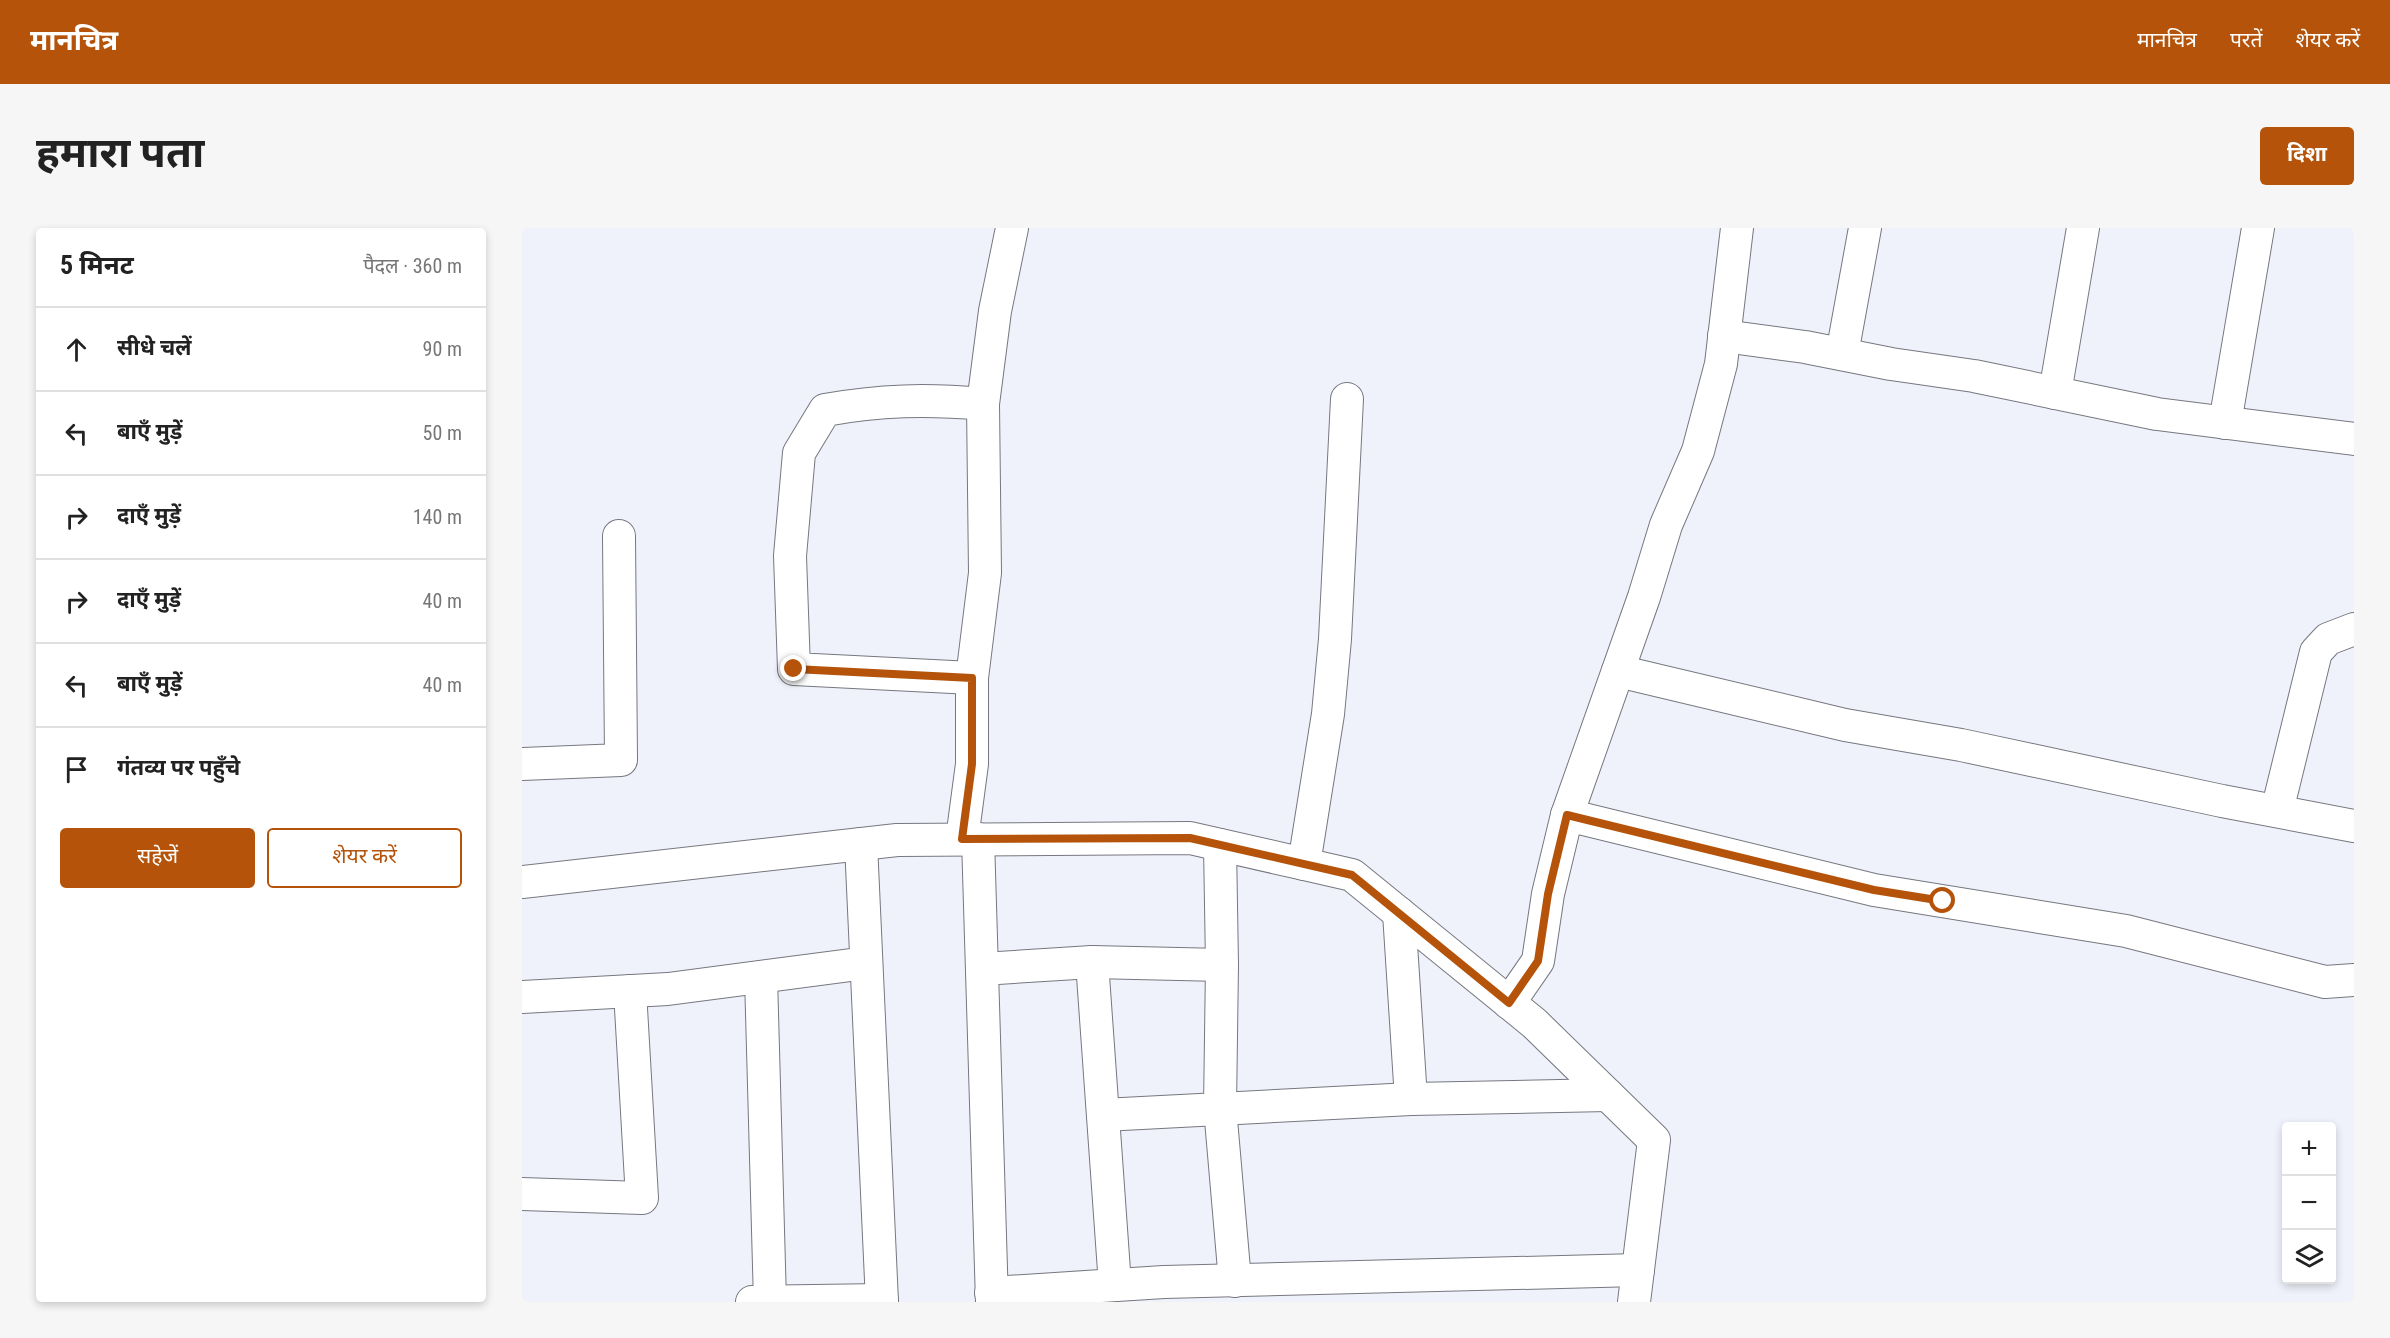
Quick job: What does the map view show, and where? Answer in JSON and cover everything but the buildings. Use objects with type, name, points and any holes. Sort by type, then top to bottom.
[{"type":"street","points":[[1012,228],[995,311],[983,404],[985,573],[972,678],[970,839],[982,969],[992,1297],[1115,1285],[1638,1270]]},
{"type":"street","points":[[1509,1003],[1538,961],[1548,894],[1567,815],[1666,525],[1698,451],[1721,364],[1737,228]]},
{"type":"street","points":[[1842,354],[1865,228]]},
{"type":"street","points":[[2055,393],[2083,228]]},
{"type":"street","points":[[2225,423],[2258,228]]},
{"type":"street","points":[[1724,336],[1891,364],[1974,375],[2157,414],[2354,439]]},
{"type":"street","points":[[1304,864],[1328,714],[1335,639],[1347,399]]},
{"type":"street","points":[[972,678],[794,669],[790,556],[799,453],[825,410],[869,402],[938,400],[983,404]]},
{"type":"street","points":[[522,764],[621,760],[618,536]]},
{"type":"street","points":[[2277,811],[2316,652],[2328,639],[2354,629]]},
{"type":"street","points":[[1618,671],[1845,725],[1961,745],[2222,801],[2354,826]]},
{"type":"street","points":[[1567,815],[1874,890],[2126,931],[2325,982],[2354,980]]},
{"type":"street","points":[[522,882],[897,840],[970,839],[1190,838],[1352,875],[1534,1023],[1654,1140],[1634,1302]]},
{"type":"street","points":[[752,1302],[882,1301],[861,844]]},
{"type":"street","points":[[1220,845],[1222,965],[1220,1108],[1235,1281]]},
{"type":"street","points":[[1399,913],[1411,1099]]},
{"type":"street","points":[[982,969],[1092,962],[1222,965]]},
{"type":"street","points":[[1092,962],[1115,1285]]},
{"type":"street","points":[[522,997],[668,989],[866,963]]},
{"type":"street","points":[[761,977],[770,1302]]},
{"type":"street","points":[[522,1194],[642,1198],[630,991]]},
{"type":"street","points":[[1103,1116],[1411,1099],[1608,1095]]},
{"type":"route","points":[[794,669],[972,678],[972,764],[962,839],[1190,838],[1352,875],[1509,1003],[1538,961],[1548,894],[1567,815],[1874,890],[1943,901]]}]
